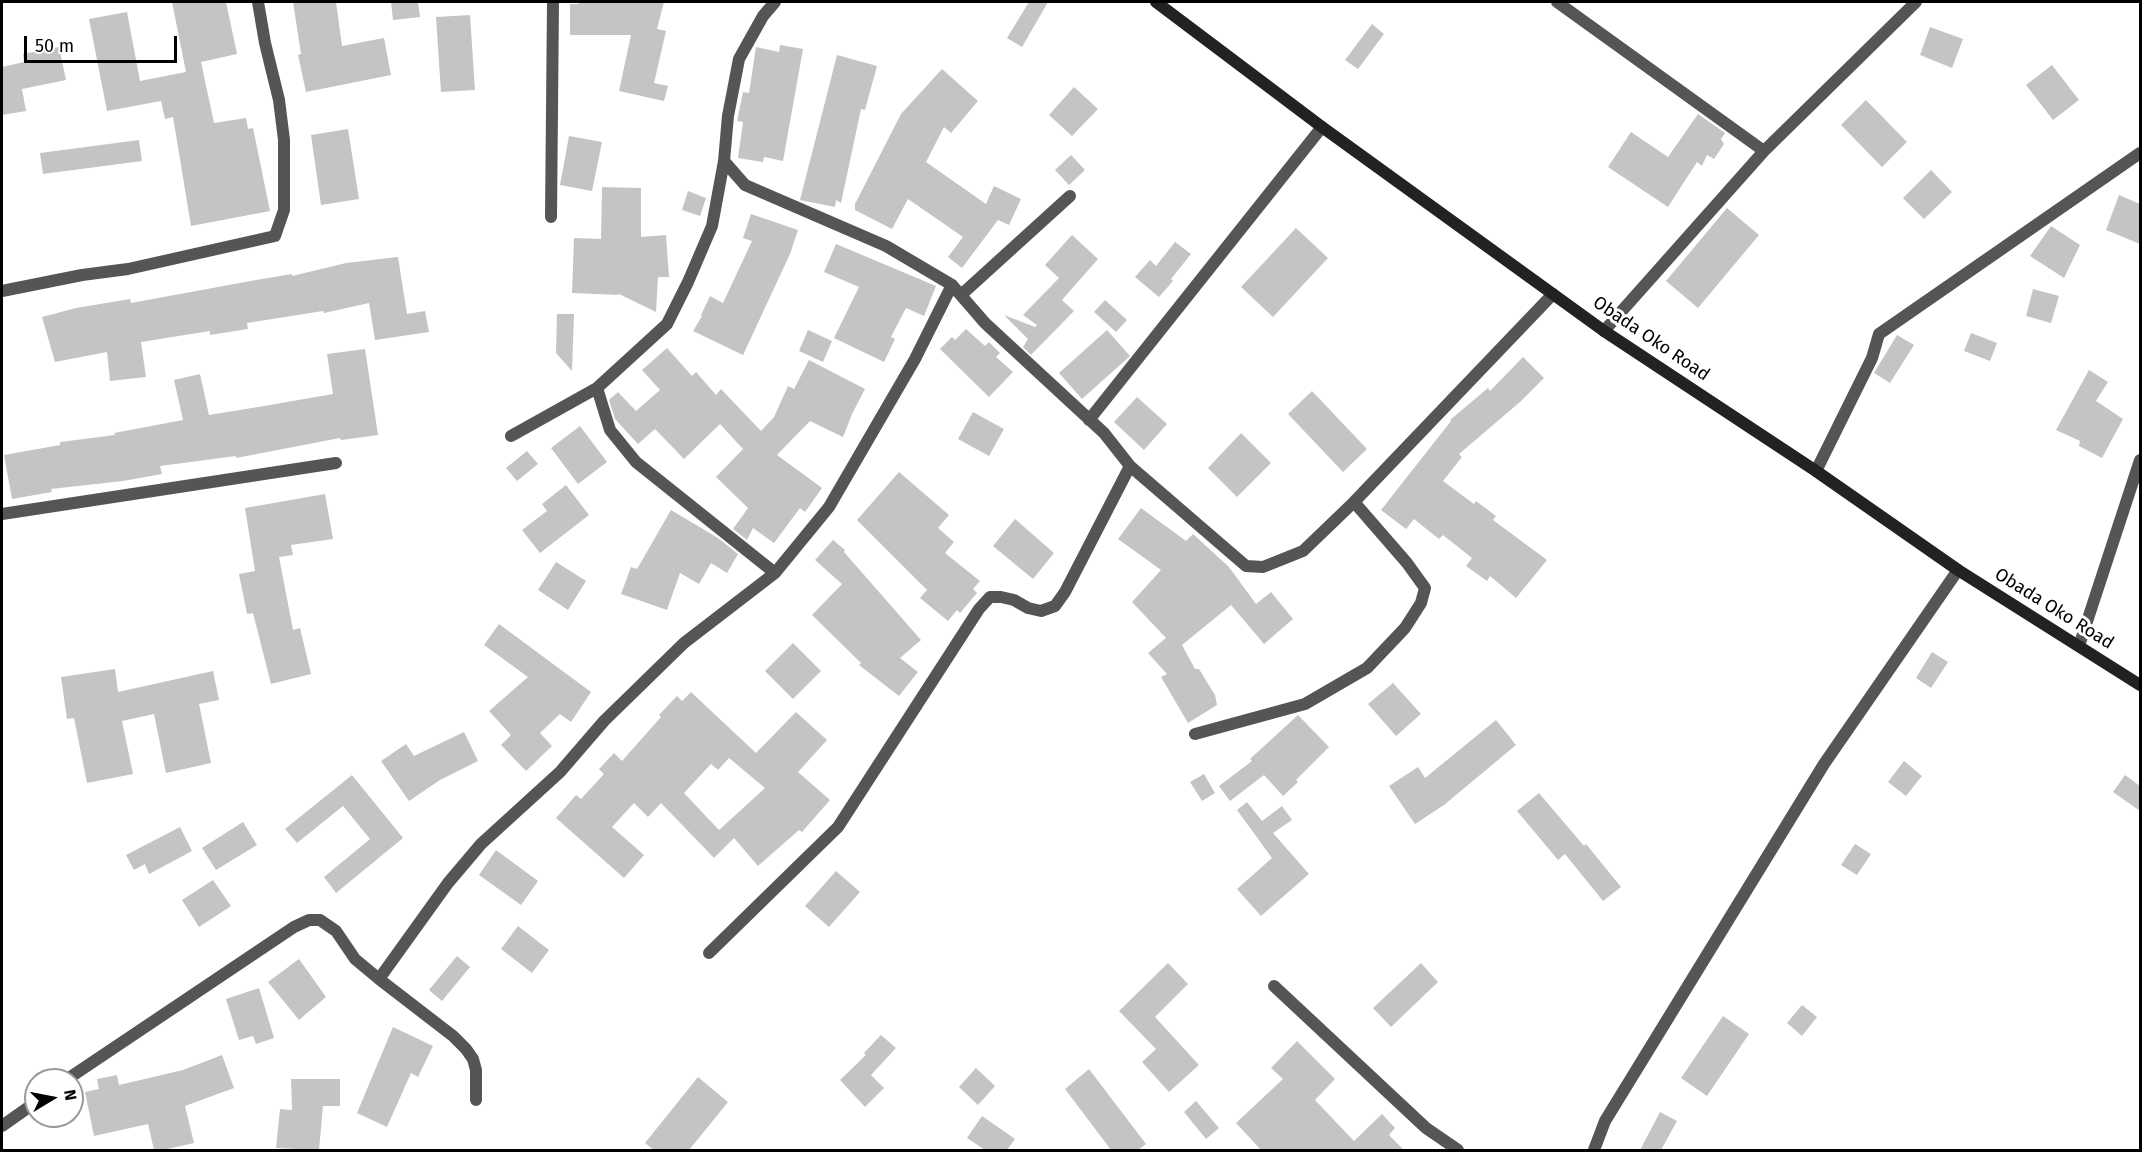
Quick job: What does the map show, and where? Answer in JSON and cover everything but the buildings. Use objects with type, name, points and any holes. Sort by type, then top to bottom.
[{"type":"main road","name":"Obada Oko Road","points":[[1156,2],[1322,127],[1604,331],[1816,471],[1958,570],[2140,685]]},
{"type":"street","points":[[2,291],[82,275],[128,269],[275,236],[284,210],[284,140],[279,100],[258,2]]},
{"type":"street","points":[[551,217],[553,2]]},
{"type":"street","points":[[511,436],[597,388],[667,324],[712,226],[739,59],[763,16],[775,2]]},
{"type":"street","points":[[1557,2],[1764,151]]},
{"type":"street","points":[[1604,331],[1764,151],[1916,2]]},
{"type":"street","points":[[1089,420],[1322,127]]},
{"type":"street","points":[[1816,471],[1872,358],[1879,334],[2140,153]]},
{"type":"street","points":[[723,161],[745,185],[886,246],[952,285],[985,323],[1104,434],[1130,466],[1246,566],[1263,567],[1303,551],[1354,502],[1553,294]]},
{"type":"street","points":[[961,295],[1070,196]]},
{"type":"street","points":[[379,979],[448,882],[481,844],[560,772],[604,721],[684,643],[775,573],[829,507],[915,359],[952,285]]},
{"type":"street","points":[[597,388],[610,430],[636,462],[775,573]]},
{"type":"street","points":[[2079,646],[2140,460]]},
{"type":"street","points":[[2,514],[336,464]]},
{"type":"street","points":[[709,953],[838,827],[979,609],[990,597],[1014,600],[1028,608],[1041,611],[1055,606],[1065,592],[1130,466]]},
{"type":"street","points":[[1195,734],[1305,704],[1367,668],[1405,628],[1421,603],[1425,588],[1407,563],[1354,502]]},
{"type":"street","points":[[1594,1150],[1605,1121],[1824,764],[1958,570]]},
{"type":"street","points":[[84,1068],[294,927],[309,920],[320,920],[336,931],[355,959],[466,1048],[473,1059],[476,1070],[476,1100]]},
{"type":"street","points":[[1274,986],[1426,1128],[1458,1150]]},
{"type":"street","points":[[2,1126],[24,1110]]}]
